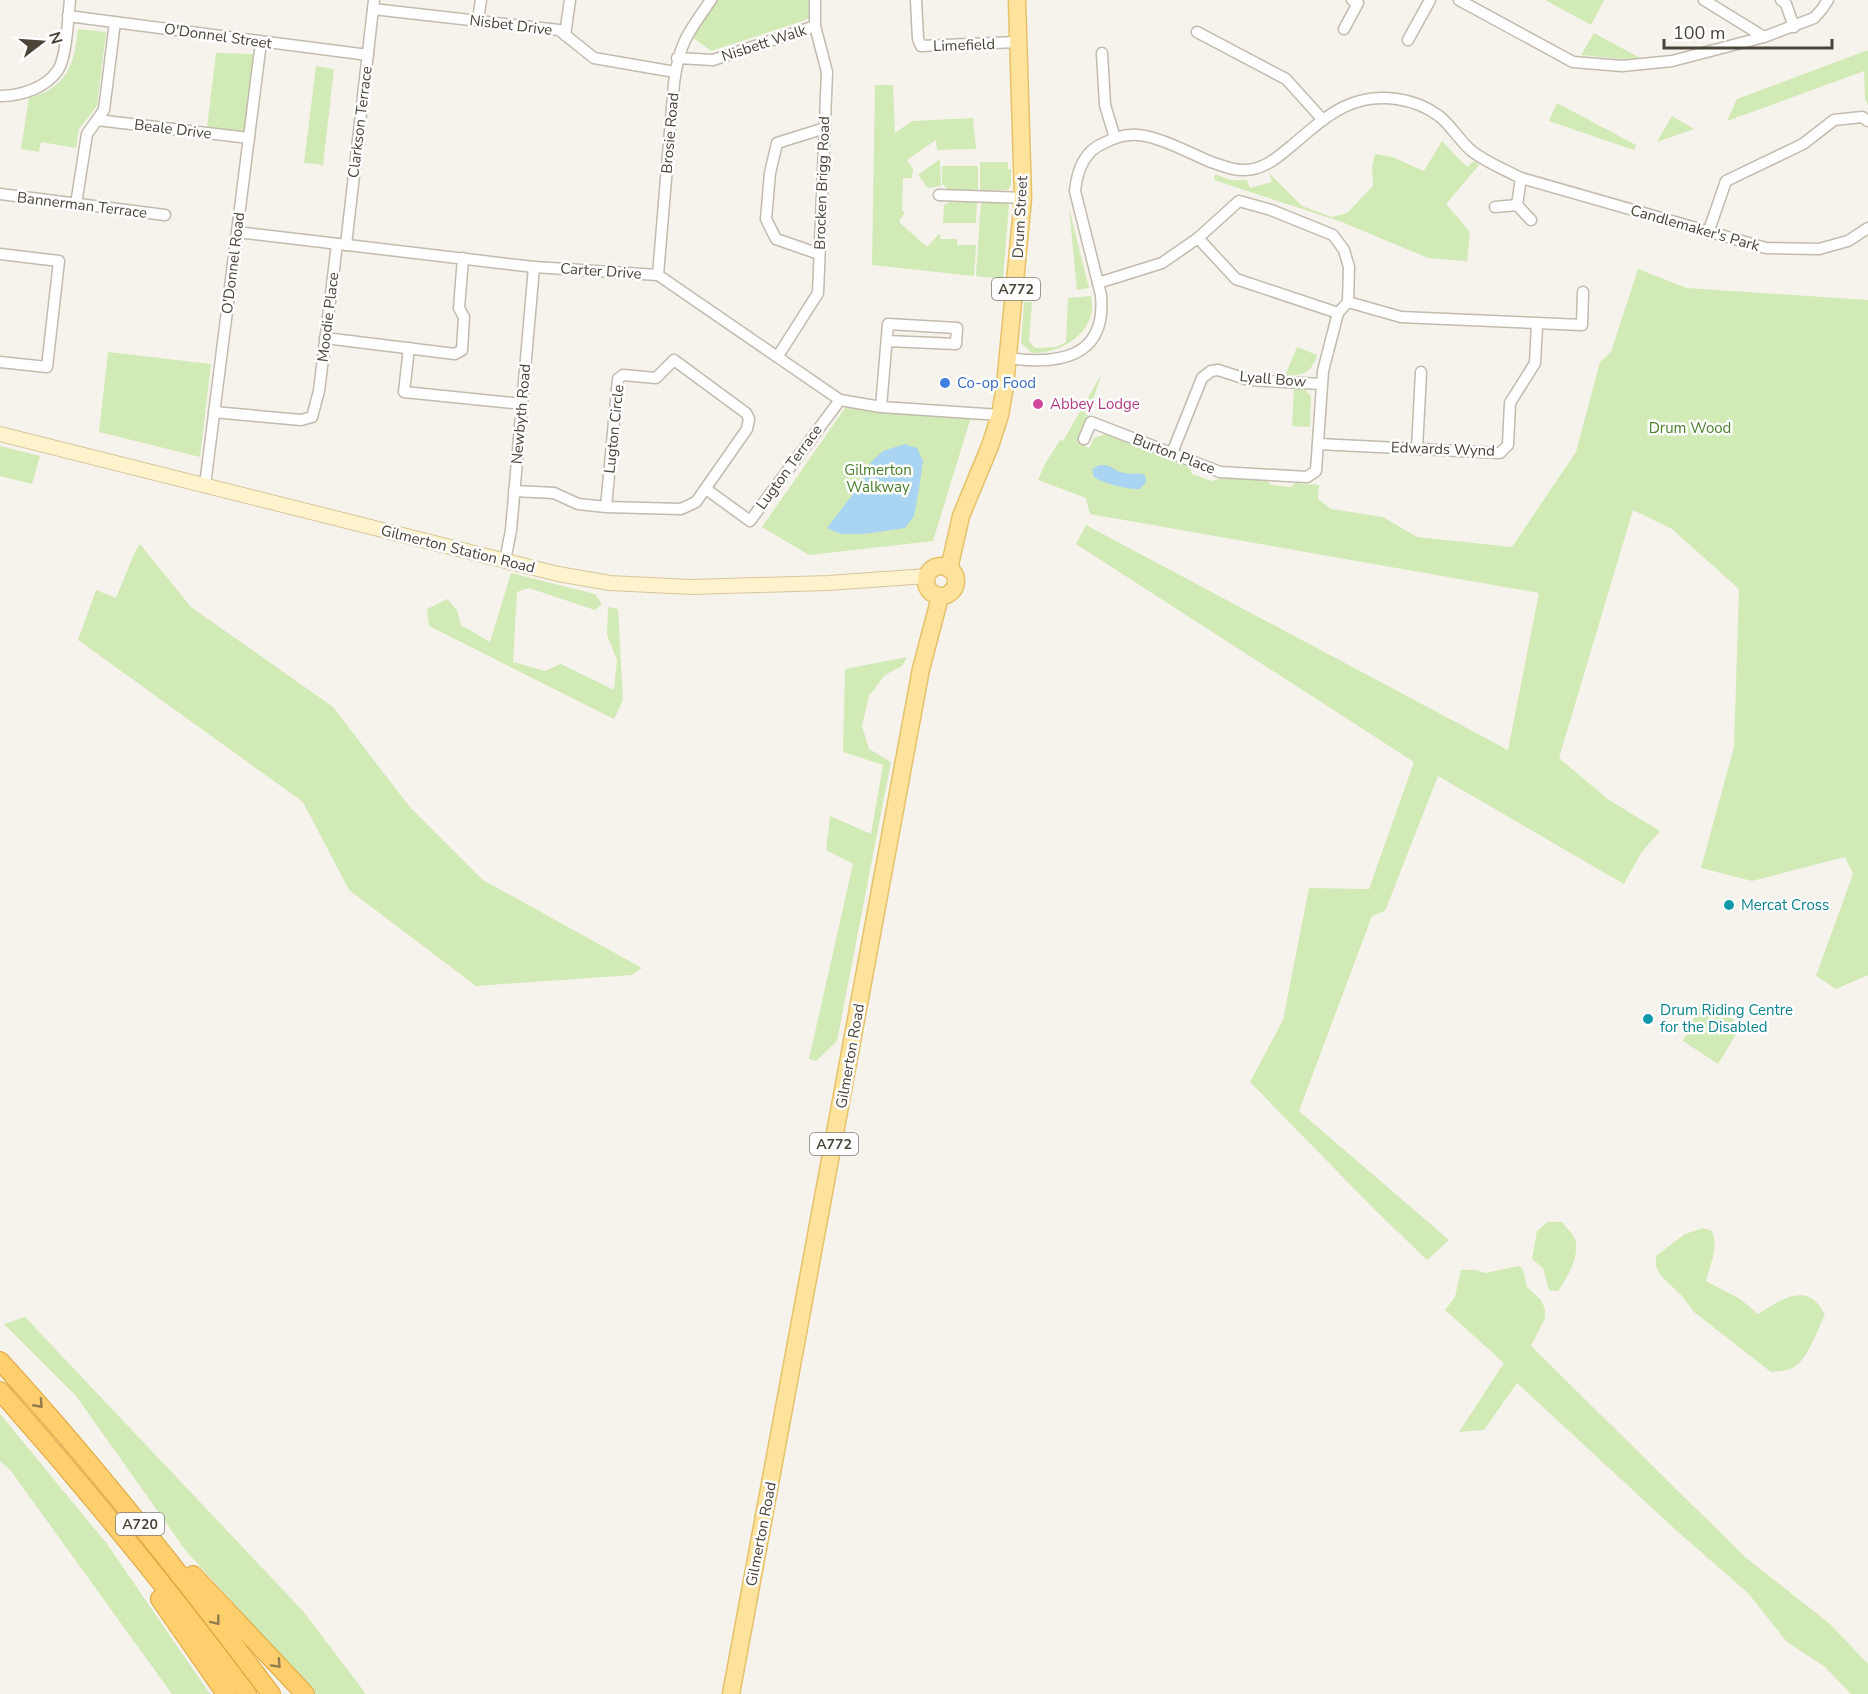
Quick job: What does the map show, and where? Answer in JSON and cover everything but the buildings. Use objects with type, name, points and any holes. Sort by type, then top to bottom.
[{"type":"highway","name":"A720","points":[[0,1361],[67,1436],[182,1577],[272,1694]]},
{"type":"highway","name":"A720","points":[[0,1390],[63,1462],[193,1622],[247,1694]]},
{"type":"highway","points":[[67,1436],[305,1694]]},
{"type":"highway","points":[[63,1462],[226,1694]]},
{"type":"main road","name":"Drum Street","points":[[949,569],[961,516],[990,446],[1000,415],[1008,358],[1023,198],[1017,0]]},
{"type":"main road","points":[[940,597],[929,590],[927,576],[937,567],[949,569]]},
{"type":"main road","name":"A772","points":[[940,597],[949,594],[955,586],[955,576],[949,569]]},
{"type":"main road","name":"Gilmerton Road","points":[[731,1694],[921,669],[940,597]]},
{"type":"street","points":[[0,96],[28,92],[45,83],[59,69],[65,47],[70,0]]},
{"type":"street","points":[[478,20],[481,0]]},
{"type":"street","points":[[565,35],[570,0]]},
{"type":"street","name":"Brosie Road","points":[[658,275],[677,58],[685,38],[711,0]]},
{"type":"street","name":"Brocken Brigg Road","points":[[778,356],[818,293],[827,72],[815,27],[815,0]]},
{"type":"street","name":"Limefield","points":[[916,0],[918,39],[921,46],[1017,42]]},
{"type":"street","points":[[1408,40],[1430,0]]},
{"type":"street","points":[[1459,0],[1573,62],[1622,66],[1672,61],[1764,37],[1814,18],[1828,0]]},
{"type":"street","points":[[1704,0],[1764,37]]},
{"type":"street","points":[[1781,0],[1786,4],[1794,27]]},
{"type":"street","points":[[1344,29],[1356,1]]},
{"type":"street","name":"Nisbet Drive","points":[[374,4],[559,30],[594,58],[675,72]]},
{"type":"street","name":"Clarkson Terrace","points":[[341,244],[374,4]]},
{"type":"street","name":"O'Donnel Street","points":[[68,16],[368,55]]},
{"type":"street","points":[[76,204],[87,134],[104,110],[115,22]]},
{"type":"street","name":"Nisbett Walk","points":[[677,58],[713,60],[815,27]]},
{"type":"street","points":[[1197,32],[1286,79],[1323,120]]},
{"type":"street","name":"O'Donnel Road","points":[[205,485],[261,42]]},
{"type":"street","points":[[1102,53],[1105,105],[1115,138]]},
{"type":"street","name":"Candlemaker's Park","points":[[1008,358],[1059,360],[1078,352],[1095,333],[1101,320],[1102,309],[1098,283],[1075,191],[1076,177],[1088,154],[1098,145],[1130,135],[1146,136],[1241,171],[1268,164],[1343,105],[1364,99],[1383,97],[1419,105],[1439,117],[1472,151],[1492,165],[1521,178],[1708,233],[1767,248],[1819,249],[1848,241],[1868,228]]},
{"type":"street","points":[[1708,233],[1726,181],[1803,144],[1833,120],[1862,117],[1868,121]]},
{"type":"street","name":"Beale Drive","points":[[97,120],[249,138]]},
{"type":"street","points":[[819,254],[776,239],[766,219],[770,173],[777,143],[825,128]]},
{"type":"street","points":[[1517,205],[1521,178]]},
{"type":"street","points":[[0,194],[0,201]]},
{"type":"street","name":"Bannerman Terrace","points":[[0,194],[165,215]]},
{"type":"street","points":[[939,195],[1023,198]]},
{"type":"street","points":[[1098,283],[1162,263],[1198,238],[1239,201],[1271,210],[1333,235],[1344,250],[1349,267],[1348,302],[1338,313],[1322,384],[1318,444]]},
{"type":"street","points":[[1495,207],[1517,205]]},
{"type":"street","points":[[1517,205],[1531,220]]},
{"type":"street","name":"Carter Drive","points":[[237,232],[534,267],[658,275],[840,400],[881,407],[1000,415]]},
{"type":"street","points":[[1198,238],[1236,279],[1338,313]]},
{"type":"street","name":"Moodie Place","points":[[214,412],[301,420],[312,417],[319,391],[325,338],[341,244]]},
{"type":"street","points":[[0,254],[59,261],[47,367],[0,362]]},
{"type":"street","points":[[325,338],[455,354],[462,350],[464,317],[459,308],[463,258]]},
{"type":"street","name":"Newbyth Road","points":[[505,561],[510,536],[534,267]]},
{"type":"street","points":[[1348,302],[1401,318],[1582,326],[1583,292]]},
{"type":"street","points":[[881,407],[888,324],[957,328],[956,344],[887,340]]},
{"type":"street","name":"Edwards Wynd","points":[[1318,444],[1500,453],[1508,445],[1510,403],[1535,363],[1537,324]]},
{"type":"street","points":[[409,348],[404,392],[522,404]]},
{"type":"street","name":"Lugton Circle","points":[[514,491],[554,493],[578,504],[606,507],[681,509],[696,502],[747,429],[749,419],[746,413],[674,360],[656,378],[622,375],[618,379],[606,507]]},
{"type":"street","name":"Lyall Bow","points":[[1172,453],[1202,378],[1212,371],[1218,370],[1249,380],[1322,384]]},
{"type":"street","points":[[1417,449],[1421,372]]},
{"type":"street","name":"Lugton Terrace","points":[[706,489],[750,520],[840,400]]},
{"type":"street","name":"Burton Place","points":[[1084,439],[1091,422],[1220,472],[1307,477],[1316,471],[1318,444]]},
{"type":"street","name":"Gilmerton Station Road","points":[[0,434],[558,574],[609,583],[691,587],[828,583],[927,576]]},
{"type":"green space","points":[[717,0],[809,0],[809,17],[806,20],[711,51],[692,37]]},
{"type":"green space","points":[[1545,0],[1604,0],[1591,25]]},
{"type":"green space","points":[[78,29],[106,32],[97,106],[79,129],[76,148],[41,142],[39,152],[21,149],[29,98],[53,88],[67,73],[74,53]]},
{"type":"green space","points":[[1594,33],[1640,58],[1623,59],[1581,55]]},
{"type":"green space","points":[[1868,50],[1868,105],[1865,99],[1864,71],[1727,121],[1737,99]]},
{"type":"green space","points":[[216,53],[253,54],[245,132],[207,127]]},
{"type":"green space","points":[[316,66],[334,69],[323,165],[304,163]]},
{"type":"green space","points":[[875,85],[893,85],[895,133],[912,121],[973,118],[976,149],[937,150],[936,140],[907,160],[913,169],[912,178],[903,178],[902,211],[905,212],[899,222],[927,247],[940,233],[940,239],[957,239],[957,245],[976,245],[974,276],[872,265]]},
{"type":"green space","points":[[1557,103],[1636,145],[1634,150],[1549,121]]},
{"type":"green space","points":[[1672,116],[1694,129],[1657,142]]},
{"type":"green space","points":[[1442,141],[1467,167],[1474,161],[1479,165],[1446,204],[1470,232],[1467,261],[1428,258],[1342,222],[1214,180],[1215,174],[1230,180],[1247,180],[1250,188],[1272,182],[1269,173],[1302,206],[1332,217],[1347,213],[1373,186],[1372,167],[1375,154],[1392,157],[1424,171]]},
{"type":"green space","points":[[940,159],[941,186],[928,188],[918,175]]},
{"type":"green space","points":[[980,162],[1008,162],[1008,169],[1011,169],[1011,185],[1008,190],[980,191]]},
{"type":"green space","points":[[942,166],[978,166],[978,193],[952,193],[942,184]]},
{"type":"green space","points":[[981,200],[1009,204],[1003,279],[976,276]]},
{"type":"green space","points":[[952,201],[977,201],[976,223],[943,223],[944,205]]},
{"type":"green space","points":[[1069,208],[1089,288],[1077,290]]},
{"type":"green space","name":"Drum Wood","points":[[1638,269],[1687,288],[1868,300],[1868,975],[1836,989],[1816,976],[1853,874],[1845,857],[1752,881],[1701,868],[1734,747],[1739,589],[1672,529],[1633,510],[1559,758],[1609,800],[1660,831],[1641,853],[1624,884],[1438,776],[1385,911],[1372,916],[1299,1111],[1449,1240],[1427,1260],[1250,1082],[1283,1020],[1309,888],[1369,889],[1414,762],[1076,544],[1086,525],[1508,750],[1539,593],[1090,514],[1086,498],[1038,480],[1045,464],[1060,440],[1063,441],[1101,375],[1079,443],[1089,448],[1094,438],[1107,433],[1190,468],[1192,474],[1212,481],[1222,478],[1267,480],[1271,485],[1291,487],[1295,483],[1319,485],[1318,499],[1331,509],[1383,517],[1417,537],[1512,547],[1576,452],[1600,362],[1611,352]]},
{"type":"green space","points":[[1091,296],[1090,319],[1076,338],[1055,349],[1044,352],[1032,353],[1021,343],[1024,302],[1032,302],[1029,341],[1035,348],[1056,347],[1066,342],[1068,298]]},
{"type":"green space","points":[[1297,347],[1317,355],[1315,361],[1306,372],[1285,376]]},
{"type":"green space","points":[[108,352],[211,364],[200,457],[99,432]]},
{"type":"green space","points":[[1294,388],[1305,389],[1311,397],[1310,427],[1292,426]]},
{"type":"green space","name":"Gilmerton Walkway","points":[[845,408],[971,417],[933,541],[809,555],[762,527]]},
{"type":"green space","points":[[0,446],[40,456],[32,484],[0,476]]},
{"type":"green space","points":[[140,544],[191,607],[333,707],[409,806],[483,880],[642,968],[632,975],[476,986],[349,890],[303,802],[78,640],[96,590],[116,598]]},
{"type":"green space","points":[[511,573],[595,594],[602,604],[595,610],[529,588],[517,592],[513,662],[545,671],[561,664],[614,690],[617,660],[607,635],[608,607],[618,609],[623,700],[614,719],[429,626],[427,609],[447,599],[457,610],[461,625],[490,642]]},
{"type":"green space","points":[[907,657],[902,666],[885,675],[869,696],[862,726],[869,749],[891,762],[837,1041],[816,1061],[809,1059],[853,864],[826,850],[830,816],[871,834],[883,765],[843,752],[845,669]]},
{"type":"green space","points":[[1702,1001],[1733,1019],[1738,1031],[1718,1064],[1683,1041]]},
{"type":"green space","points":[[1548,1222],[1562,1222],[1573,1235],[1576,1243],[1575,1258],[1558,1291],[1549,1290],[1543,1268],[1532,1259],[1537,1231]]},
{"type":"green space","points":[[1703,1228],[1712,1231],[1715,1244],[1706,1281],[1740,1299],[1758,1314],[1786,1298],[1802,1295],[1816,1302],[1825,1314],[1808,1351],[1794,1367],[1771,1372],[1694,1312],[1682,1296],[1660,1275],[1656,1266],[1656,1256],[1685,1234]]},
{"type":"green space","points":[[1519,1266],[1523,1269],[1527,1287],[1541,1300],[1545,1309],[1545,1318],[1531,1346],[1745,1557],[1830,1624],[1868,1664],[1868,1694],[1851,1694],[1825,1667],[1787,1642],[1748,1593],[1677,1531],[1517,1383],[1484,1430],[1459,1432],[1504,1363],[1445,1310],[1455,1297],[1461,1270],[1476,1270],[1485,1273]]},
{"type":"green space","points":[[25,1317],[303,1611],[366,1694],[316,1694],[186,1551],[76,1396],[4,1324]]},
{"type":"green space","points":[[0,1414],[107,1544],[210,1694],[172,1694],[11,1471],[0,1461]]},
{"type":"water","points":[[905,444],[917,448],[923,461],[914,516],[905,528],[864,534],[841,534],[827,528],[857,489],[871,462],[883,451]]},
{"type":"water","points":[[1100,465],[1124,473],[1145,475],[1146,482],[1140,489],[1135,489],[1103,482],[1094,477],[1092,469]]},
{"type":"place","name":"Co-op Food","points":[[945,383]]},
{"type":"place","name":"Abbey Lodge","points":[[1038,404]]},
{"type":"place","name":"Mercat Cross","points":[[1729,905]]},
{"type":"place","name":"Drum Riding Centre for the Disabled","points":[[1648,1019]]}]
